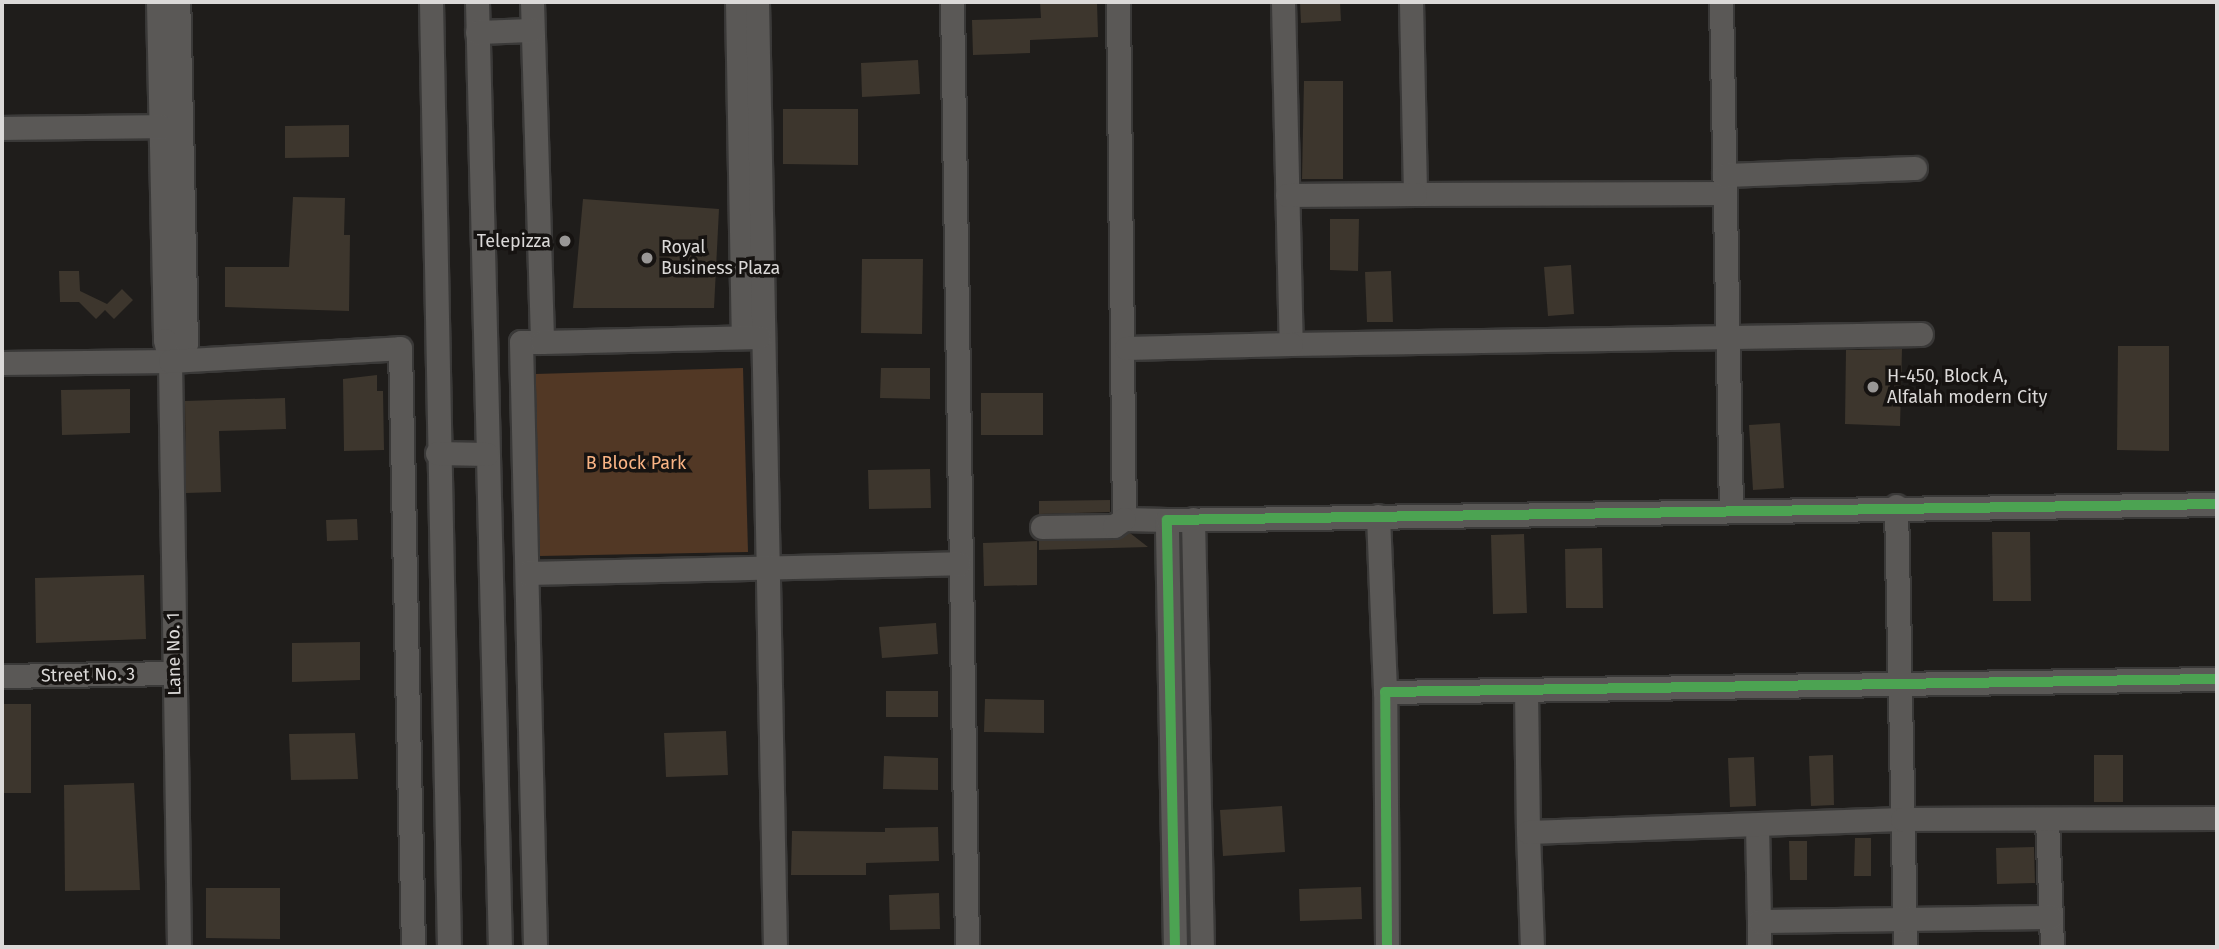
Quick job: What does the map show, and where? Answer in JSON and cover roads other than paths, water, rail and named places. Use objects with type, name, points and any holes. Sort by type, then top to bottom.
[{"type":"street","name":"Lane No. 1","points":[[158,2],[164,340],[170,360],[179,947]]},
{"type":"street","points":[[170,360],[186,343],[178,2]]},
{"type":"street","points":[[431,2],[437,453],[449,947]]},
{"type":"street","points":[[477,2],[500,947]]},
{"type":"street","points":[[532,2],[542,342]]},
{"type":"street","points":[[737,2],[752,336],[766,568],[775,947]]},
{"type":"street","points":[[752,336],[757,2]]},
{"type":"street","points":[[952,2],[967,947]]},
{"type":"street","points":[[1118,2],[1126,348],[1124,519]]},
{"type":"street","points":[[1283,2],[1291,344]]},
{"type":"street","points":[[1411,2],[1415,194]]},
{"type":"street","points":[[1721,2],[1730,336],[1731,509]]},
{"type":"street","points":[[477,32],[532,30]]},
{"type":"street","points":[[2,128],[161,126]]},
{"type":"street","points":[[1287,195],[1415,194],[1724,184],[1915,168]]},
{"type":"street","points":[[1126,348],[1921,334]]},
{"type":"street","points":[[535,947],[521,342],[752,336]]},
{"type":"street","points":[[2,363],[170,360],[400,348],[413,947]]},
{"type":"street","points":[[437,453],[487,454]]},
{"type":"street","points":[[1042,527],[1114,526],[1124,519],[1896,506],[2217,504]]},
{"type":"street","points":[[1896,506],[1905,947]]},
{"type":"street","points":[[1378,516],[1385,692],[1387,947]]},
{"type":"street","points":[[1193,519],[1202,947]]},
{"type":"street","points":[[1167,520],[1175,947]]},
{"type":"street","points":[[527,573],[959,564]]},
{"type":"street","name":"Street No. 3","points":[[2,676],[174,673]]},
{"type":"street","points":[[1385,692],[2217,679]]},
{"type":"street","points":[[1526,691],[1532,947]]},
{"type":"street","points":[[1528,832],[1902,820],[2217,818]]},
{"type":"street","points":[[2048,820],[2052,947]]},
{"type":"street","points":[[1758,825],[1759,947]]},
{"type":"street","points":[[1759,922],[2051,916]]},
{"type":"place","name":"Telepizza","points":[[565,241]]},
{"type":"place","name":"Royal Business Plaza","points":[[647,258]]},
{"type":"place","name":"H-450, Block A, Alfalah modern City","points":[[1873,387]]},
{"type":"park label","name":"B Block Park","points":[[636,463]]}]
